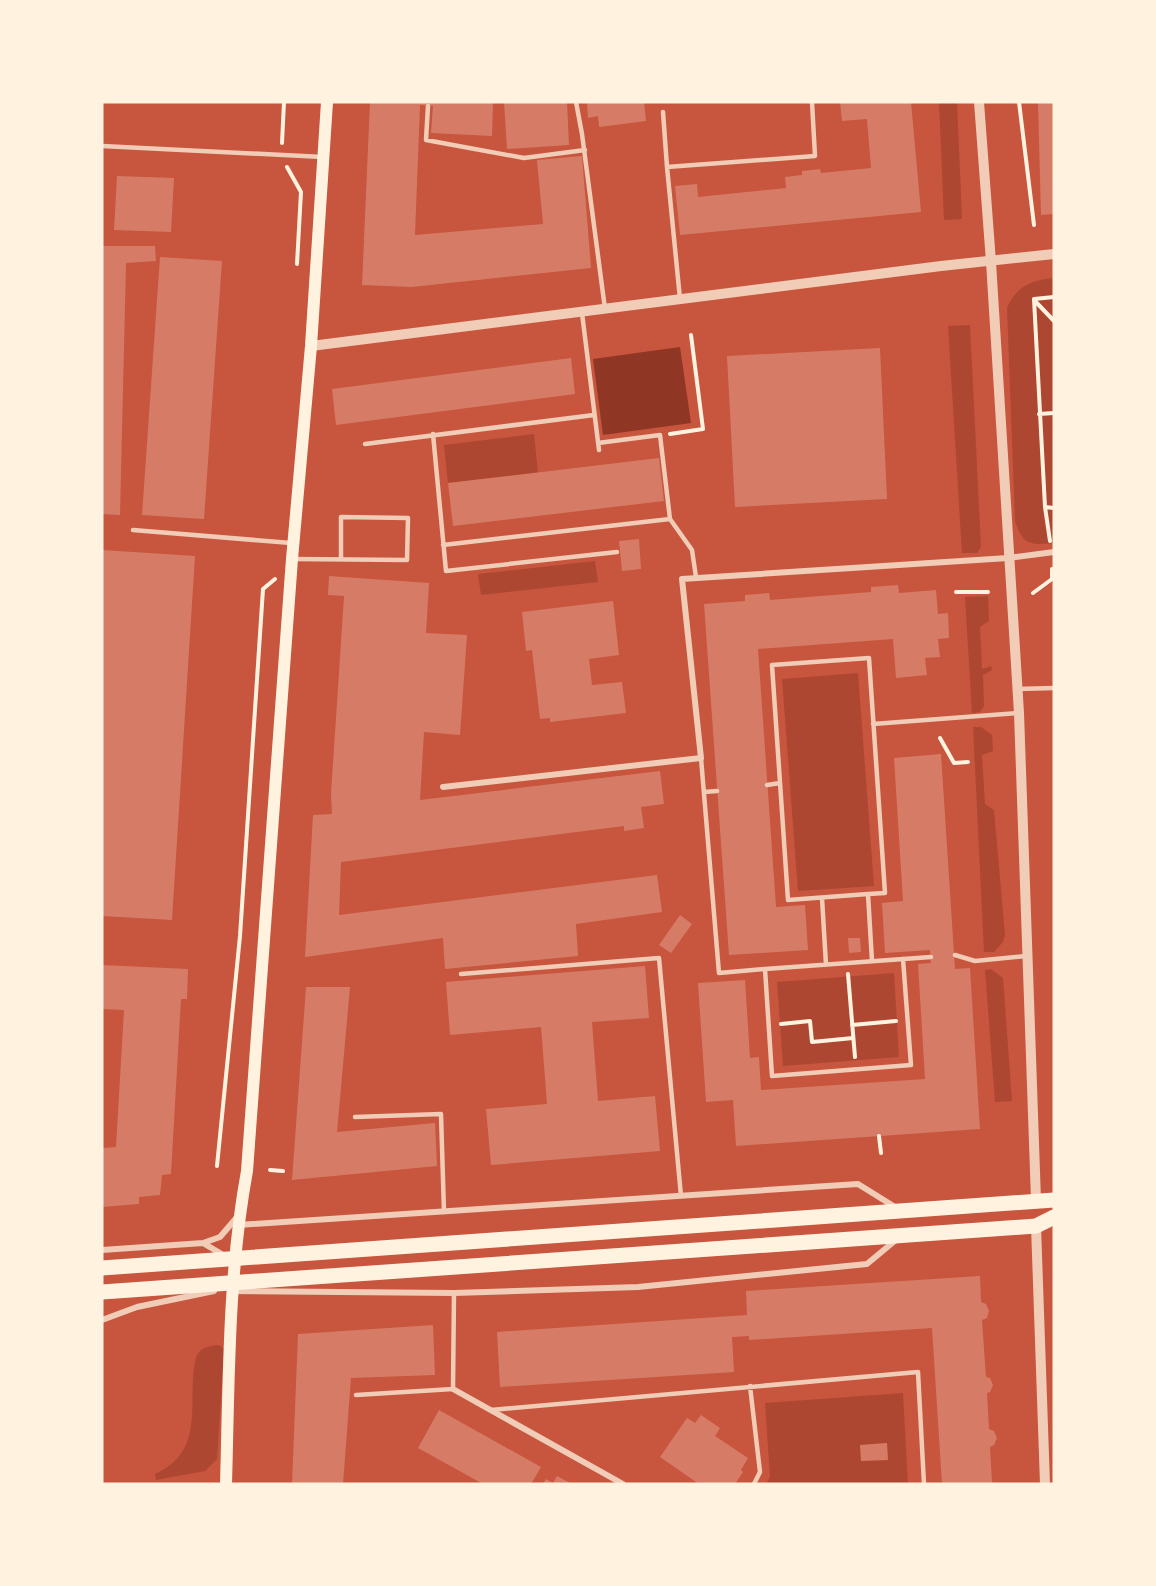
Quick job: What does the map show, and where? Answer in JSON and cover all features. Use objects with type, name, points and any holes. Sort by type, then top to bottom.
[{"type":"main road","points":[[226,1484],[234,1272],[238,1220],[246,1171],[327,102]]},
{"type":"main road","points":[[102,1268],[1054,1200]]},
{"type":"main road","points":[[102,1292],[1036,1226],[1054,1217]]},
{"type":"street","points":[[979,102],[1019,713],[1036,1200]]},
{"type":"street","points":[[310,346],[941,266],[1054,254]]},
{"type":"street","points":[[443,787],[700,758],[682,579],[1008,558],[1054,552]]},
{"type":"street","points":[[102,1250],[203,1243],[220,1237],[238,1220],[444,1212],[858,1184],[899,1210]]},
{"type":"street","points":[[1036,1226],[1045,1484]]},
{"type":"street","points":[[102,1320],[137,1307],[213,1291],[454,1293],[638,1287],[863,1265],[903,1235]]},
{"type":"street","points":[[203,1243],[226,1257],[234,1272]]},
{"type":"street","points":[[453,1389],[623,1484]]},
{"type":"lane","points":[[576,102],[585,150],[605,309]]},
{"type":"lane","points":[[668,167],[815,156],[812,102]]},
{"type":"lane","points":[[428,105],[426,140],[524,158],[585,150]]},
{"type":"lane","points":[[663,112],[680,300]]},
{"type":"lane","points":[[102,146],[323,157]]},
{"type":"lane","points":[[582,312],[598,450]]},
{"type":"lane","points":[[365,444],[594,415]]},
{"type":"lane","points":[[433,435],[446,571],[617,552]]},
{"type":"lane","points":[[598,443],[660,435],[670,519],[692,550],[696,577]]},
{"type":"lane","points":[[292,559],[407,560],[408,518],[341,517],[341,559]]},
{"type":"lane","points":[[443,545],[670,519]]},
{"type":"lane","points":[[133,530],[294,543]]},
{"type":"lane","points":[[869,658],[873,724],[885,893],[788,900],[772,665],[869,658]]},
{"type":"lane","points":[[1017,689],[1054,688]]},
{"type":"lane","points":[[873,724],[1019,713]]},
{"type":"lane","points":[[700,758],[719,973],[931,957]]},
{"type":"lane","points":[[767,784],[780,783]]},
{"type":"lane","points":[[704,792],[717,790]]},
{"type":"lane","points":[[868,894],[872,961]]},
{"type":"lane","points":[[822,898],[826,964]]},
{"type":"lane","points":[[955,955],[975,961],[1029,956]]},
{"type":"lane","points":[[461,974],[659,958],[681,1196]]},
{"type":"lane","points":[[765,969],[772,1076],[911,1065],[903,959]]},
{"type":"lane","points":[[355,1117],[441,1114],[444,1212]]},
{"type":"lane","points":[[356,1395],[453,1389],[454,1293]]},
{"type":"lane","points":[[491,1410],[918,1372],[924,1484]]},
{"type":"lane","points":[[750,1386],[760,1472],[754,1484]]},
{"type":"path","points":[[284,102],[281,155],[301,192],[297,270]]},
{"type":"path","points":[[1019,102],[1034,225]]},
{"type":"path","points":[[1034,299],[1054,297]]},
{"type":"path","points":[[1034,299],[1054,321]]},
{"type":"path","points":[[1034,299],[1045,507],[1050,543]]},
{"type":"path","points":[[660,435],[703,429],[691,335]]},
{"type":"path","points":[[1039,414],[1054,413]]},
{"type":"path","points":[[1045,507],[1054,508]]},
{"type":"path","points":[[217,1167],[240,936],[263,589],[276,578],[279,542]]},
{"type":"path","points":[[1033,593],[1052,579],[1052,569]]},
{"type":"path","points":[[956,592],[988,592]]},
{"type":"path","points":[[940,738],[954,763],[968,762]]},
{"type":"path","points":[[848,963],[856,1069]]},
{"type":"path","points":[[769,1025],[810,1021],[812,1042],[853,1038]]},
{"type":"path","points":[[852,1025],[907,1021]]},
{"type":"path","points":[[879,1136],[881,1153]]},
{"type":"path","points":[[270,1170],[283,1172]]},
{"type":"shaded area","points":[[939,102],[957,102],[962,219],[944,220]]},
{"type":"shaded area","points":[[1054,278],[1054,543],[1034,544],[1021,535],[1015,521],[1007,308],[1020,289],[1039,280]]},
{"type":"shaded area","points":[[970,325],[981,547],[977,553],[962,553],[948,326]]},
{"type":"shaded area","points":[[680,347],[691,423],[603,435],[593,359]]},
{"type":"shaded area","points":[[534,434],[538,473],[448,483],[444,445]]},
{"type":"shaded area","points":[[595,561],[598,582],[481,595],[478,574]]},
{"type":"shaded area","points":[[988,596],[989,621],[980,627],[982,669],[991,666],[992,670],[983,675],[984,706],[980,712],[972,713],[965,597]]},
{"type":"shaded area","points":[[858,673],[874,886],[798,891],[782,679]]},
{"type":"shaded area","points":[[973,727],[981,727],[992,735],[993,751],[982,755],[985,804],[994,810],[1005,935],[1003,942],[994,952],[984,952]]},
{"type":"shaded area","points":[[991,969],[1003,978],[1012,1101],[995,1102],[985,970]]},
{"type":"shaded area","points":[[894,973],[899,1057],[783,1066],[777,982]]},
{"type":"shaded area","points":[[217,1345],[224,1350],[217,1459],[205,1471],[156,1480],[155,1474],[170,1465],[181,1454],[187,1442],[191,1428],[194,1368],[197,1355],[208,1347]]},
{"type":"shaded area","points":[[903,1393],[908,1484],[766,1484],[770,1477],[765,1403]]},
{"type":"building","points":[[370,102],[493,102],[492,136],[431,133],[433,106],[420,105],[415,235],[543,224],[537,160],[582,156],[591,268],[412,287],[362,285]]},
{"type":"building","points":[[504,102],[567,102],[569,145],[507,149]]},
{"type":"building","points":[[587,102],[644,102],[646,121],[599,127],[598,116],[588,118]]},
{"type":"building","points":[[840,102],[911,102],[921,212],[680,235],[675,186],[697,184],[698,197],[786,188],[785,177],[802,175],[802,171],[820,169],[821,173],[871,168],[867,119],[842,121]]},
{"type":"building","points":[[1038,102],[1054,102],[1054,214],[1041,215]]},
{"type":"building","points":[[117,176],[174,178],[171,232],[114,230]]},
{"type":"building","points":[[102,246],[155,246],[156,261],[126,263],[120,515],[102,514]]},
{"type":"building","points":[[160,257],[222,261],[204,519],[142,515]]},
{"type":"building","points":[[880,348],[887,499],[735,507],[727,356]]},
{"type":"building","points":[[571,358],[575,394],[336,425],[332,389]]},
{"type":"building","points":[[659,458],[664,501],[453,526],[448,483]]},
{"type":"building","points":[[639,539],[641,569],[622,571],[619,541]]},
{"type":"building","points":[[102,550],[195,556],[172,920],[102,916]]},
{"type":"building","points":[[329,576],[429,583],[426,633],[467,635],[460,735],[424,732],[420,800],[660,771],[664,804],[641,807],[644,828],[624,831],[624,826],[341,862],[339,915],[657,875],[662,912],[576,924],[578,956],[445,969],[443,938],[305,957],[313,815],[332,814],[331,794],[344,596],[328,595]]},
{"type":"building","points":[[898,585],[899,593],[936,590],[938,614],[948,613],[949,638],[938,639],[940,657],[925,658],[927,675],[896,678],[893,639],[758,649],[776,907],[805,905],[808,950],[729,955],[704,604],[745,601],[745,595],[769,593],[770,600],[871,592],[871,587]]},
{"type":"building","points":[[613,601],[619,655],[589,659],[592,685],[622,682],[626,713],[550,722],[550,718],[540,719],[532,650],[526,651],[522,612]]},
{"type":"building","points":[[941,754],[955,969],[970,968],[980,1129],[736,1146],[733,1100],[706,1102],[698,983],[745,980],[750,1058],[759,1057],[761,1090],[925,1079],[918,964],[931,963],[930,950],[885,953],[882,903],[903,901],[894,758]]},
{"type":"building","points":[[680,915],[692,924],[671,953],[659,945]]},
{"type":"building","points":[[848,938],[860,938],[861,952],[849,953]]},
{"type":"building","points":[[102,965],[188,969],[187,999],[181,999],[171,1174],[162,1175],[160,1195],[139,1197],[139,1204],[102,1207],[102,1148],[116,1147],[124,1010],[102,1009]]},
{"type":"building","points":[[645,966],[649,1018],[592,1022],[598,1101],[655,1096],[660,1151],[491,1165],[486,1109],[547,1104],[541,1027],[450,1035],[446,982]]},
{"type":"building","points":[[306,987],[350,987],[337,1132],[435,1123],[437,1166],[292,1180]]},
{"type":"building","points":[[980,1276],[981,1302],[986,1304],[989,1311],[987,1318],[982,1320],[986,1377],[990,1378],[993,1385],[987,1393],[989,1429],[994,1431],[997,1438],[994,1445],[990,1447],[992,1482],[996,1484],[942,1484],[932,1328],[749,1340],[749,1336],[732,1337],[734,1372],[500,1387],[497,1332],[747,1315],[746,1291]]},
{"type":"building","points":[[433,1325],[435,1375],[351,1378],[343,1484],[292,1484],[298,1334]]},
{"type":"building","points":[[439,1410],[541,1467],[531,1484],[483,1484],[418,1448]]},
{"type":"building","points":[[701,1415],[720,1428],[715,1436],[748,1458],[735,1484],[699,1484],[660,1457],[687,1418],[695,1423]]},
{"type":"building","points":[[887,1443],[888,1460],[861,1461],[860,1445]]},
{"type":"building","points":[[557,1476],[572,1484],[543,1484],[546,1479],[553,1483]]}]
